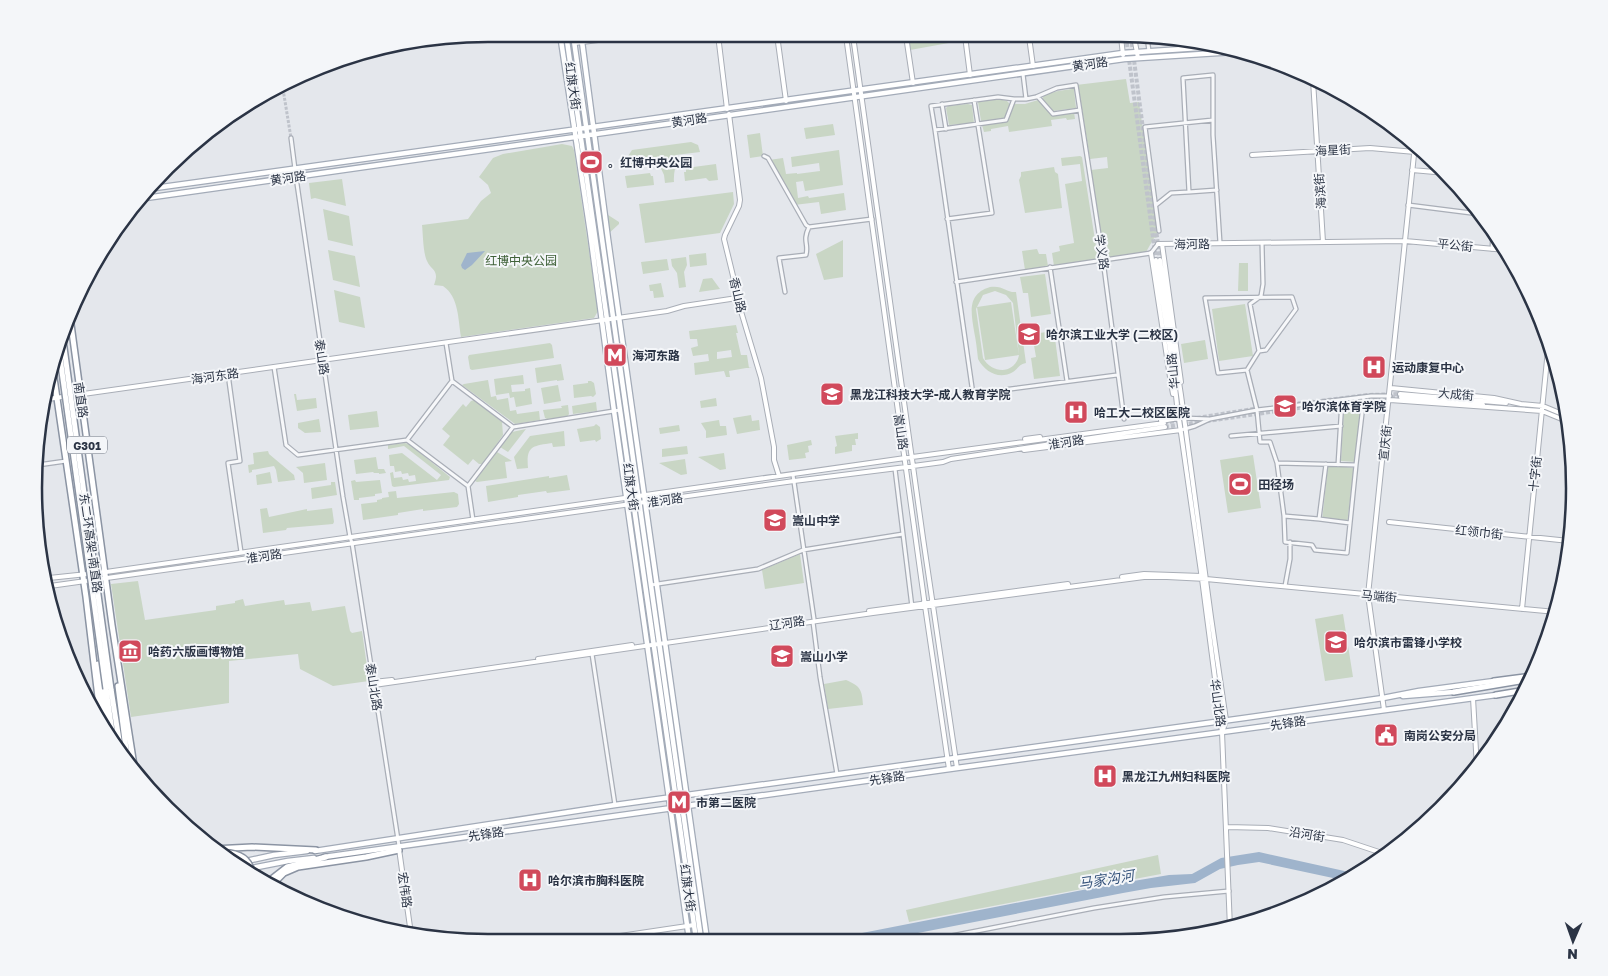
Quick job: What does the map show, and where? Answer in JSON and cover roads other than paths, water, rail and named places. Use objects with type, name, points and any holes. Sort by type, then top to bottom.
[{"type":"highway","name":"南直路","points":[[72,330],[106,575]]},
{"type":"highway","name":"东二环高架-南直路","points":[[64,350],[119,737]]},
{"type":"highway","name":"东二环高架-南直路","points":[[61,363],[111,725]]},
{"type":"highway","name":"南直路","points":[[55,385],[82,574]]},
{"type":"highway","name":"G301","points":[[82,574],[96,700]]},
{"type":"highway","name":"G301","points":[[106,575],[132,756]]},
{"type":"highway","points":[[86,597],[105,715]]},
{"type":"highway","points":[[112,625],[126,747]]},
{"type":"highway","name":"先锋路","points":[[1494,681],[1524,677]]},
{"type":"highway","points":[[1454,692],[1522,681]]},
{"type":"highway","points":[[1502,685],[1521,684]]},
{"type":"highway","name":"先锋路","points":[[1496,695],[1516,692]]},
{"type":"highway","points":[[227,848],[252,847],[316,850]]},
{"type":"highway","points":[[277,880],[284,873],[298,867],[366,857],[399,848]]},
{"type":"highway","points":[[233,853],[240,855],[249,864]]},
{"type":"highway","points":[[273,878],[287,867],[326,857]]},
{"type":"main road","name":"红旗大街","points":[[561,42],[577,130]]},
{"type":"main road","name":"红旗大街","points":[[567,42],[626,498],[650,644],[681,797]]},
{"type":"main road","name":"红旗大街","points":[[582,42],[666,642],[695,934]]},
{"type":"main road","points":[[575,43],[582,42]]},
{"type":"main road","name":"香山路","points":[[719,42],[740,200],[724,239],[736,284],[737,298],[761,378],[774,447],[774,460],[779,476]]},
{"type":"main road","points":[[778,42],[786,101]]},
{"type":"main road","name":"嵩山路","points":[[847,42],[949,769]]},
{"type":"main road","name":"嵩山路","points":[[854,42],[932,603],[957,768]]},
{"type":"main road","points":[[907,42],[913,83]]},
{"type":"main road","points":[[965,42],[970,75]]},
{"type":"main road","points":[[1030,42],[1032,66]]},
{"type":"main road","points":[[1122,42],[1124,59]]},
{"type":"main road","name":"红旗大街","points":[[575,43],[636,496],[650,644],[670,809],[689,934]]},
{"type":"main road","points":[[1135,43],[1138,58]]},
{"type":"main road","name":"黄河路","points":[[150,197],[594,135],[854,91],[1123,53],[1192,48]]},
{"type":"main road","name":"黄河路","points":[[159,187],[586,128],[855,98],[1124,59],[1216,53]]},
{"type":"main road","name":"海滨街","points":[[1313,86],[1323,242]]},
{"type":"main road","name":"海星街","points":[[1252,155],[1370,148],[1413,152]]},
{"type":"main road","name":"宣庆街","points":[[1384,710],[1368,594],[1390,398],[1414,153]]},
{"type":"main road","points":[[1412,170],[1435,173]]},
{"type":"main road","name":"海河路","points":[[1160,244],[1405,240]]},
{"type":"main road","name":"平公街","points":[[1405,240],[1496,249]]},
{"type":"main road","name":"华山路","points":[[1160,244],[1181,379],[1181,395]]},
{"type":"main road","points":[[1151,253],[1170,377],[1177,405]]},
{"type":"main road","name":"华山路","points":[[1181,395],[1158,260],[1177,405],[1182,420]]},
{"type":"main road","name":"海河东路","points":[[52,399],[667,311],[684,306],[737,298]]},
{"type":"main road","name":"红旗大街","points":[[604,320],[636,496]]},
{"type":"main road","name":"十字街","points":[[1522,609],[1547,362]]},
{"type":"main road","name":"大成街","points":[[1391,388],[1494,398],[1521,406]]},
{"type":"main road","points":[[999,445],[1030,438],[1182,420],[1181,395]]},
{"type":"main road","name":"大成街","points":[[1400,396],[1521,406],[1559,414]]},
{"type":"main road","name":"大成街","points":[[1390,398],[1498,409],[1521,406]]},
{"type":"main road","name":"大成街","points":[[1542,409],[1560,418]]},
{"type":"main road","name":"华山北路","points":[[1182,420],[1222,732]]},
{"type":"main road","name":"淮河路","points":[[1164,425],[895,469],[794,481],[352,543],[106,575],[241,552],[999,445],[1164,425]]},
{"type":"main road","points":[[1000,452],[1032,450],[1183,430]]},
{"type":"main road","name":"红旗大街","points":[[637,504],[651,584],[681,797]]},
{"type":"main road","name":"红领巾街","points":[[1389,522],[1563,540]]},
{"type":"main road","points":[[52,578],[82,574],[106,575]]},
{"type":"main road","points":[[54,585],[106,575]]},
{"type":"main road","name":"辽河路","points":[[374,684],[592,654],[659,642],[932,603],[1144,577],[1203,578]]},
{"type":"main road","name":"华山北路","points":[[1203,578],[1226,720],[1222,732]]},
{"type":"main road","name":"马端街","points":[[1203,578],[1548,611]]},
{"type":"main road","name":"辽河路","points":[[374,684],[650,644]]},
{"type":"main road","name":"先锋路","points":[[245,861],[274,855],[615,805],[1494,681]]},
{"type":"main road","points":[[1383,698],[1454,692]]},
{"type":"main road","name":"先锋路","points":[[255,867],[288,861],[399,848],[949,769],[1496,695]]},
{"type":"main road","points":[[1473,698],[1476,755]]},
{"type":"main road","points":[[1222,732],[1230,919]]},
{"type":"main road","name":"红旗大街","points":[[682,808],[700,934]]},
{"type":"main road","name":"红旗大街","points":[[682,808],[707,934]]},
{"type":"main road","name":"沿河街","points":[[1227,827],[1268,828],[1343,840],[1377,851]]},
{"type":"main road","name":"宏伟路","points":[[399,848],[410,927]]},
{"type":"main road","points":[[631,934],[694,925]]},
{"type":"street","points":[[1148,43],[1149,51]]},
{"type":"street","points":[[1022,74],[1026,99]]},
{"type":"street","points":[[1189,192],[1183,78],[1213,75],[1213,120],[1220,243]]},
{"type":"street","name":"学义路","points":[[1038,96],[1057,88],[1076,85],[1103,260],[1124,419]]},
{"type":"street","points":[[1080,110],[1054,114],[1038,96],[1014,100],[998,97],[930,106],[972,394],[1117,375]]},
{"type":"street","points":[[947,219],[992,213],[974,100]]},
{"type":"street","points":[[935,130],[1006,120],[1014,100]]},
{"type":"street","points":[[942,104],[946,129]]},
{"type":"street","points":[[1159,231],[1145,126],[1213,120]]},
{"type":"street","points":[[290,138],[295,169]]},
{"type":"street","points":[[764,156],[768,158],[806,225],[809,227]]},
{"type":"street","name":"泰山路","points":[[296,177],[350,537]]},
{"type":"street","points":[[1156,205],[1172,193],[1216,190]]},
{"type":"street","points":[[1408,205],[1470,213]]},
{"type":"street","points":[[809,227],[872,220]]},
{"type":"street","points":[[785,292],[779,258],[806,255],[804,237],[809,227]]},
{"type":"street","points":[[1262,243],[1261,296],[1250,304],[1259,351],[1247,370],[1257,410],[1260,442],[1270,442],[1277,463],[1284,516],[1285,542],[1312,545],[1315,550],[1347,552],[1364,397]]},
{"type":"street","name":"海河路","points":[[1151,253],[1160,244]]},
{"type":"street","points":[[1492,244],[1492,249]]},
{"type":"street","points":[[956,282],[1151,253]]},
{"type":"street","points":[[1050,267],[1067,381]]},
{"type":"street","points":[[1247,370],[1218,373],[1205,298],[1292,297],[1296,308],[1266,350],[1259,351]]},
{"type":"street","points":[[446,343],[452,381],[513,426]]},
{"type":"street","points":[[274,367],[286,445],[298,455],[408,440],[452,381]]},
{"type":"street","points":[[228,374],[240,461],[228,463],[241,552]]},
{"type":"street","points":[[1182,420],[1210,419],[1257,410],[1364,397],[1390,398]]},
{"type":"street","points":[[1338,465],[1342,400]]},
{"type":"street","points":[[468,486],[513,426],[620,410]]},
{"type":"street","points":[[1183,430],[1210,419]]},
{"type":"street","points":[[1232,436],[1341,426]]},
{"type":"street","points":[[408,440],[468,486],[473,520]]},
{"type":"street","points":[[43,464],[66,461]]},
{"type":"street","points":[[1277,463],[1356,465]]},
{"type":"street","points":[[1319,519],[1326,464]]},
{"type":"street","points":[[895,469],[912,606]]},
{"type":"street","points":[[793,475],[820,677],[837,775]]},
{"type":"street","points":[[1284,516],[1350,523]]},
{"type":"street","points":[[651,584],[758,569],[803,550],[903,534]]},
{"type":"street","name":"泰山北路","points":[[350,537],[399,848]]},
{"type":"street","points":[[1285,587],[1290,560],[1290,542]]},
{"type":"street","points":[[592,654],[615,805]]},
{"type":"street","points":[[961,934],[1094,908],[1164,897],[1229,891]]},
{"type":"water","points":[[485,251],[472,265],[465,270],[462,268],[461,265],[467,253]]},
{"type":"water","points":[[1259,852],[1347,872],[1335,878],[1259,862],[1220,869],[1195,883],[1123,893],[913,934],[859,934],[1098,887],[1169,875],[1192,874],[1221,858]]},
{"type":"tunnel","points":[[1127,42],[1156,260]]},
{"type":"tunnel","points":[[1132,42],[1160,260]]},
{"type":"tunnel","points":[[283,92],[291,138]]},
{"type":"tunnel","points":[[1286,405],[1368,395],[1400,394]]},
{"type":"tunnel","points":[[1165,427],[1369,398],[1401,397]]},
{"type":"tunnel","points":[[1197,418],[1259,408]]},
{"type":"tunnel","points":[[1164,423],[1187,419]]},
{"type":"place","name":"。红博中央公园","points":[[591,162]]},
{"type":"place","name":"哈尔滨工业大学 (二校区)","points":[[1029,334]]},
{"type":"place","name":"海河东路","points":[[615,355]]},
{"type":"place","name":"运动康复中心","points":[[1374,367]]},
{"type":"place","name":"黑龙江科技大学-成人教育学院","points":[[832,394]]},
{"type":"place","name":"哈尔滨体育学院","points":[[1285,406]]},
{"type":"place","name":"哈工大二校区医院","points":[[1076,412]]},
{"type":"place","name":"田径场","points":[[1240,484]]},
{"type":"place","name":"嵩山中学","points":[[775,520]]},
{"type":"place","name":"哈尔滨市雷锋小学校","points":[[1336,642]]},
{"type":"place","name":"哈药六版画博物馆","points":[[130,651]]},
{"type":"place","name":"嵩山小学","points":[[782,656]]},
{"type":"place","name":"南岗公安分局","points":[[1386,735]]},
{"type":"place","name":"黑龙江九州妇科医院","points":[[1105,776]]},
{"type":"place","name":"市第二医院","points":[[679,802]]},
{"type":"place","name":"哈尔滨市胸科医院","points":[[530,880]]},
{"type":"park label","name":"红博中央公园","points":[[521,260]]},
{"type":"water label","name":"马家沟河","points":[[1106,879]]}]
